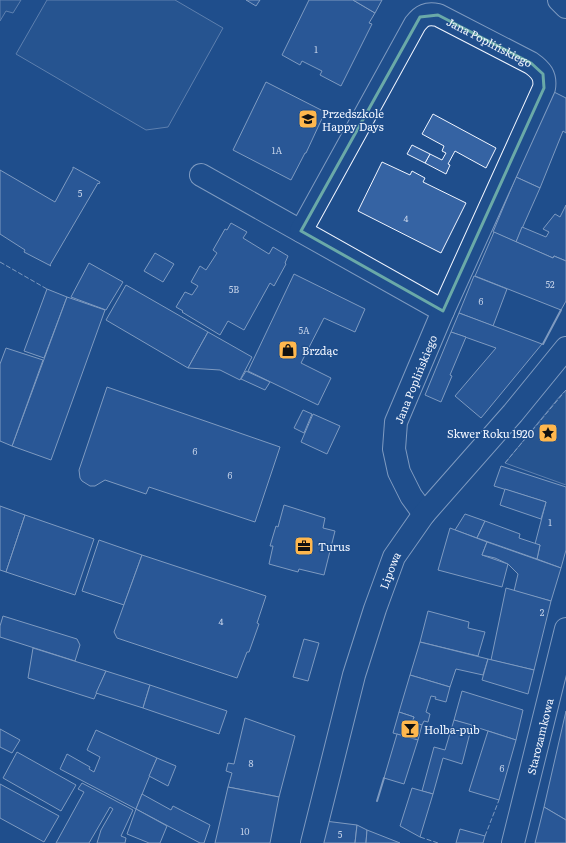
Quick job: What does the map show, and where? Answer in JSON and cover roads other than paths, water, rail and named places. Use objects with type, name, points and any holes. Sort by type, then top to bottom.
[{"type":"street","points":[[559,0],[566,7]]},
{"type":"street","name":"Jana Poplińskiego","points":[[301,231],[415,24],[425,14],[438,15],[531,62],[543,74],[545,82],[544,88],[443,311],[396,422],[394,449],[399,472],[411,496],[424,514]]},
{"type":"street","points":[[200,175],[443,311]]},
{"type":"street","name":"Lipowa","points":[[312,843],[354,675],[394,556],[424,514],[562,355]]},
{"type":"street","name":"Starozamkowa","points":[[513,843],[566,629]]},
{"type":"place","name":"Przedszkole Happy Days","points":[[308,119]]},
{"type":"place","name":"Brzdąc","points":[[288,350]]},
{"type":"place","name":"Skwer Roku 1920","points":[[548,433]]},
{"type":"place","name":"Turus","points":[[304,546]]},
{"type":"place","name":"Holba-pub","points":[[410,729]]}]
